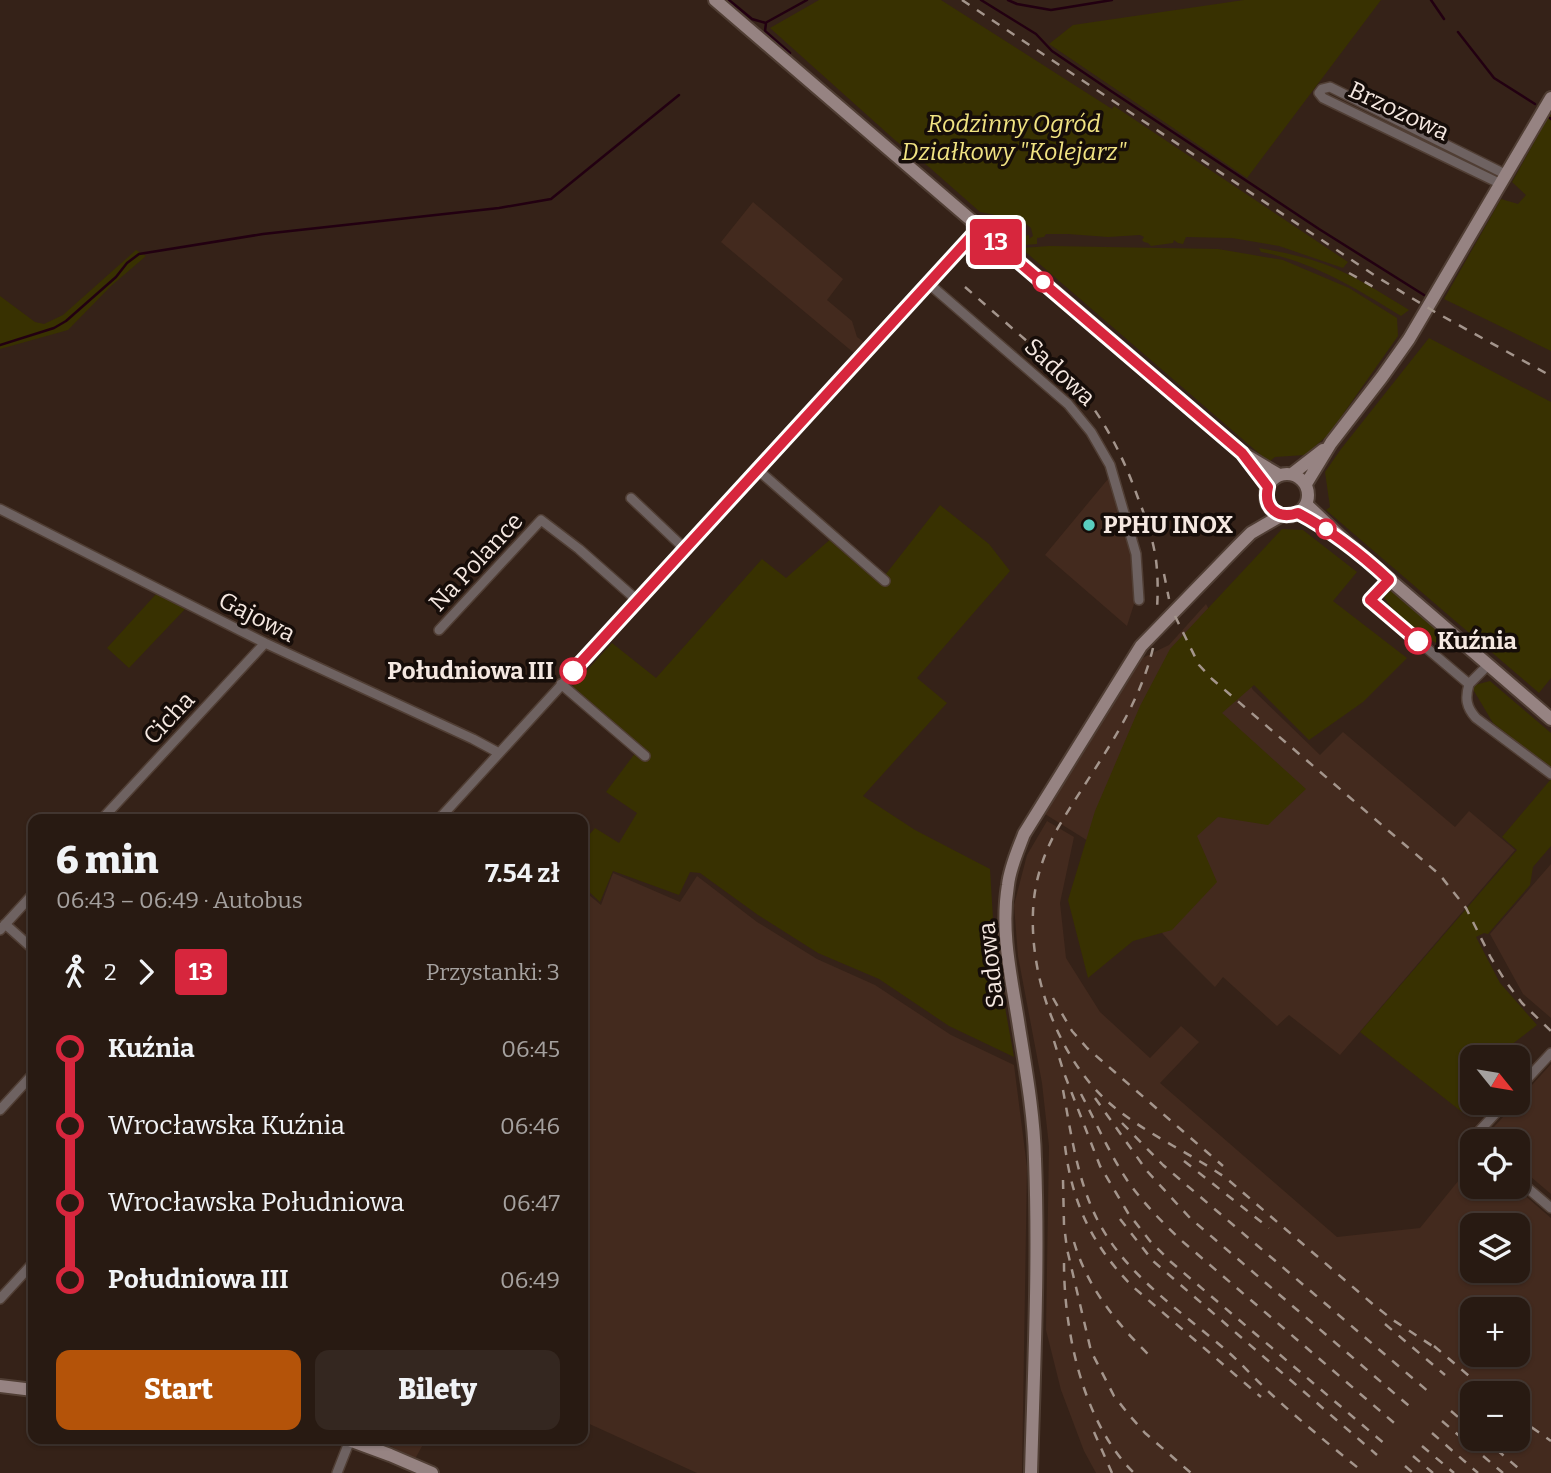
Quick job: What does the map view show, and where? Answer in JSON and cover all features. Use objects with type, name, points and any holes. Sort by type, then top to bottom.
[{"type":"street","points":[[715,0],[965,216],[977,230],[996,242],[1242,453],[1268,487]]},
{"type":"street","name":"Brzozowa","points":[[1330,87],[1504,179],[1323,98],[1319,93],[1330,87]]},
{"type":"street","points":[[1306,484],[1331,443],[1398,356],[1551,98]]},
{"type":"street","points":[[444,814],[977,230]]},
{"type":"street","name":"Sadowa","points":[[932,280],[1068,404],[1091,432],[1110,465],[1136,554],[1139,600]]},
{"type":"street","points":[[1286,475],[1331,443]]},
{"type":"street","points":[[1242,453],[1286,475]]},
{"type":"street","points":[[758,470],[885,581]]},
{"type":"street","points":[[1298,476],[1306,484],[1308,497],[1302,508],[1293,515],[1282,515],[1268,503],[1268,487],[1275,478],[1298,476]]},
{"type":"street","points":[[631,498],[685,549]]},
{"type":"street","name":"Sadowa","points":[[1031,1473],[1035,1330],[1035,1157],[1031,1103],[1004,920],[1012,867],[1024,834],[1133,658],[1166,619],[1251,533],[1268,503]]},
{"type":"street","points":[[1302,508],[1346,542],[1551,719]]},
{"type":"street","name":"Gajowa","points":[[0,509],[265,643],[499,753]]},
{"type":"street","name":"Sadowa","points":[[1251,533],[1282,515]]},
{"type":"street","name":"Na Polance","points":[[439,630],[541,520],[638,601]]},
{"type":"street","points":[[1389,580],[1370,600],[1469,684]]},
{"type":"street","name":"Cicha","points":[[107,814],[265,643]]},
{"type":"street","points":[[1488,665],[1469,684],[1466,702],[1470,711],[1551,774]]},
{"type":"street","points":[[561,684],[645,756]]},
{"type":"street","points":[[28,899],[2,927],[28,945]]},
{"type":"street","points":[[1530,1076],[1551,1053]]},
{"type":"street","points":[[0,1110],[28,1079]]},
{"type":"street","points":[[1482,1129],[1494,1115]]},
{"type":"street","points":[[1530,1190],[1551,1208]]},
{"type":"street","points":[[0,1299],[28,1268]]},
{"type":"street","points":[[0,1386],[28,1389]]},
{"type":"street","points":[[337,1473],[346,1444]]},
{"type":"street","points":[[360,1444],[432,1473]]},
{"type":"shaded area","points":[[753,202],[843,279],[827,300],[852,321],[857,337],[864,342],[854,353],[721,242]]},
{"type":"shaded area","points":[[1108,479],[1130,552],[1135,601],[1127,626],[1045,555]]},
{"type":"shaded area","points":[[1206,604],[1253,690],[1320,755],[1343,732],[1455,827],[1469,811],[1515,850],[1340,1055],[1289,1015],[1277,1026],[1223,977],[1215,987],[1172,944],[1092,855],[1093,844],[1045,814],[1085,751],[1136,661],[1169,645]]},
{"type":"shaded area","points":[[1047,821],[1074,837],[1060,903],[1066,958],[1100,1012],[1150,1058],[1181,1026],[1199,1042],[1160,1083],[1337,1237],[1420,1228],[1460,1179],[1460,1199],[1529,1199],[1551,1218],[1551,1473],[1096,1473],[1084,1451],[1061,1390],[1046,1330],[1049,1146],[1042,1083],[1018,956],[1014,905],[1027,855]]},
{"type":"shaded area","points":[[1551,864],[1551,1018],[1523,994],[1490,934]]},
{"type":"shaded area","points":[[613,873],[680,902],[697,876],[757,922],[817,959],[875,985],[951,1035],[1014,1065],[1027,1167],[1022,1473],[697,1473],[588,1423],[588,894],[601,905]]},
{"type":"shaded area","points":[[1551,1064],[1551,1194],[1530,1176],[1530,1129],[1492,1129],[1505,1115],[1530,1115],[1530,1087]]},
{"type":"shaded area","points":[[386,1444],[423,1444],[415,1459]]},
{"type":"green space","name":"Rodzinny Ogród Działkowy \"Kolejarz\"","points":[[819,0],[941,0],[1112,109],[1114,106],[1348,262],[1343,268],[1279,246],[1232,238],[1186,237],[1183,244],[1174,240],[1173,243],[1151,246],[1142,240],[1144,237],[1140,235],[1108,237],[1046,234],[1037,238],[1037,244],[1013,246],[1000,232],[1029,235],[1029,239],[1033,236],[1031,228],[1021,220],[980,212],[770,28]]},
{"type":"green space","points":[[1244,0],[1381,0],[1247,178],[1049,44],[1073,25]]},
{"type":"green space","points":[[1550,114],[1551,351],[1444,299],[1501,199],[1518,204],[1526,195],[1512,182]]},
{"type":"green space","points":[[1050,246],[1218,249],[1283,260],[1349,288],[1397,318],[1398,336],[1329,434],[1305,455],[1275,457],[1269,462],[1021,248]]},
{"type":"green space","points":[[1259,248],[1333,267],[1409,310],[1401,316],[1334,277],[1298,262],[1261,252]]},
{"type":"green space","points":[[136,250],[146,256],[111,286],[68,330],[0,349],[0,296],[35,322],[44,324],[63,315]]},
{"type":"green space","points":[[1429,338],[1551,402],[1551,678],[1539,693],[1326,510],[1330,507],[1325,472]]},
{"type":"green space","points":[[940,505],[989,544],[1010,571],[917,678],[947,703],[863,796],[915,830],[990,869],[995,952],[1014,1057],[949,1026],[879,979],[818,953],[758,915],[700,873],[690,872],[679,895],[613,871],[600,902],[588,891],[588,836],[595,828],[619,843],[637,813],[606,792],[639,748],[572,687],[612,643],[656,678],[762,559],[786,578],[833,537],[882,579]]},
{"type":"green space","points":[[1282,529],[1303,530],[1357,572],[1333,601],[1407,658],[1363,702],[1309,740],[1254,685],[1222,713],[1306,789],[1268,825],[1218,817],[1197,836],[1217,882],[1172,930],[1133,941],[1088,978],[1068,900],[1095,811],[1140,706],[1170,649]]},
{"type":"green space","points":[[1390,591],[1440,632],[1440,639],[1436,643],[1393,609],[1384,597]]},
{"type":"green space","points":[[157,593],[187,607],[129,668],[107,648]]},
{"type":"green space","points":[[1490,681],[1551,733],[1551,768],[1493,723],[1471,686]]},
{"type":"green space","points":[[1551,779],[1551,846],[1533,867],[1530,885],[1488,934],[1476,937],[1500,983],[1537,1025],[1511,1045],[1460,1045],[1460,1110],[1360,1032],[1517,850],[1502,837]]},
{"type":"waterway","points":[[729,0],[752,19],[766,23],[765,31],[790,53]]},
{"type":"waterway","points":[[767,22],[807,0]]},
{"type":"waterway","points":[[981,0],[1036,34],[1052,51],[1111,91],[1424,295]]},
{"type":"waterway","points":[[1008,0],[1051,10],[1112,0]]},
{"type":"waterway","points":[[1431,0],[1444,19]]},
{"type":"waterway","points":[[1458,32],[1494,78],[1535,104]]},
{"type":"waterway","points":[[0,345],[54,328],[66,321],[139,254],[263,234],[499,208],[551,199],[679,95]]},
{"type":"railway","points":[[962,0],[1377,277],[1551,376]]},
{"type":"railway","points":[[1349,273],[1379,290]]},
{"type":"railway","points":[[965,287],[1068,377],[1091,404],[1118,449],[1144,513],[1155,552],[1157,609]]},
{"type":"railway","points":[[1164,574],[1169,599]]},
{"type":"railway","points":[[1175,616],[1199,665],[1212,679],[1440,875],[1466,908],[1506,982],[1522,1003],[1551,1031]]},
{"type":"railway","points":[[1153,648],[1146,673],[1125,718],[1059,826],[1044,856],[1034,900],[1033,938],[1043,992],[1052,1018],[1078,1068],[1114,1107],[1226,1178],[1375,1306],[1440,1351]]},
{"type":"railway","points":[[1053,998],[1072,1031],[1087,1048],[1223,1166]]},
{"type":"railway","points":[[1054,1041],[1100,1166],[1128,1213],[1150,1241],[1171,1262],[1386,1445]]},
{"type":"railway","points":[[1063,1090],[1084,1188],[1097,1219],[1123,1258],[1155,1291],[1363,1472]]},
{"type":"railway","points":[[1081,1094],[1120,1170],[1160,1219],[1182,1241],[1400,1428]]},
{"type":"railway","points":[[1095,1098],[1147,1171],[1190,1218],[1415,1411]]},
{"type":"railway","points":[[1122,1123],[1163,1165],[1430,1393]]},
{"type":"railway","points":[[1065,1146],[1073,1186],[1086,1222],[1118,1271],[1261,1397]]},
{"type":"railway","points":[[1184,1161],[1269,1228]]},
{"type":"railway","points":[[1063,1180],[1067,1249],[1091,1351],[1114,1396],[1130,1416],[1145,1433],[1191,1473]]},
{"type":"railway","points":[[1120,1219],[1153,1261],[1377,1455]]},
{"type":"railway","points":[[1074,1242],[1087,1274],[1104,1304],[1150,1356]]},
{"type":"railway","points":[[1064,1263],[1073,1347],[1089,1403],[1116,1452],[1134,1473]]},
{"type":"railway","points":[[1385,1324],[1445,1375]]},
{"type":"railway","points":[[1434,1346],[1475,1381]]},
{"type":"railway","points":[[1451,1411],[1460,1419]]},
{"type":"railway","points":[[1442,1421],[1503,1473]]},
{"type":"railway","points":[[1530,1426],[1551,1441]]},
{"type":"railway","points":[[1094,1432],[1112,1473]]},
{"type":"railway","points":[[1432,1433],[1478,1473]]},
{"type":"railway","points":[[1422,1446],[1454,1473]]},
{"type":"railway","points":[[1498,1451],[1524,1473]]},
{"type":"railway","points":[[1413,1456],[1433,1473]]},
{"type":"railway","points":[[1405,1466],[1413,1473]]},
{"type":"bus line","name":"13","points":[[573,671],[979,228],[1242,453],[1268,487],[1266,495],[1271,508],[1282,515],[1298,513],[1311,520],[1346,542],[1389,580],[1370,600],[1418,641]]},
{"type":"place","name":"PPHU INOX","points":[[1089,525]]},
{"type":"place","name":"Kuźnia","points":[[1418,641]]},
{"type":"place","name":"Południowa III","points":[[573,671]]}]
